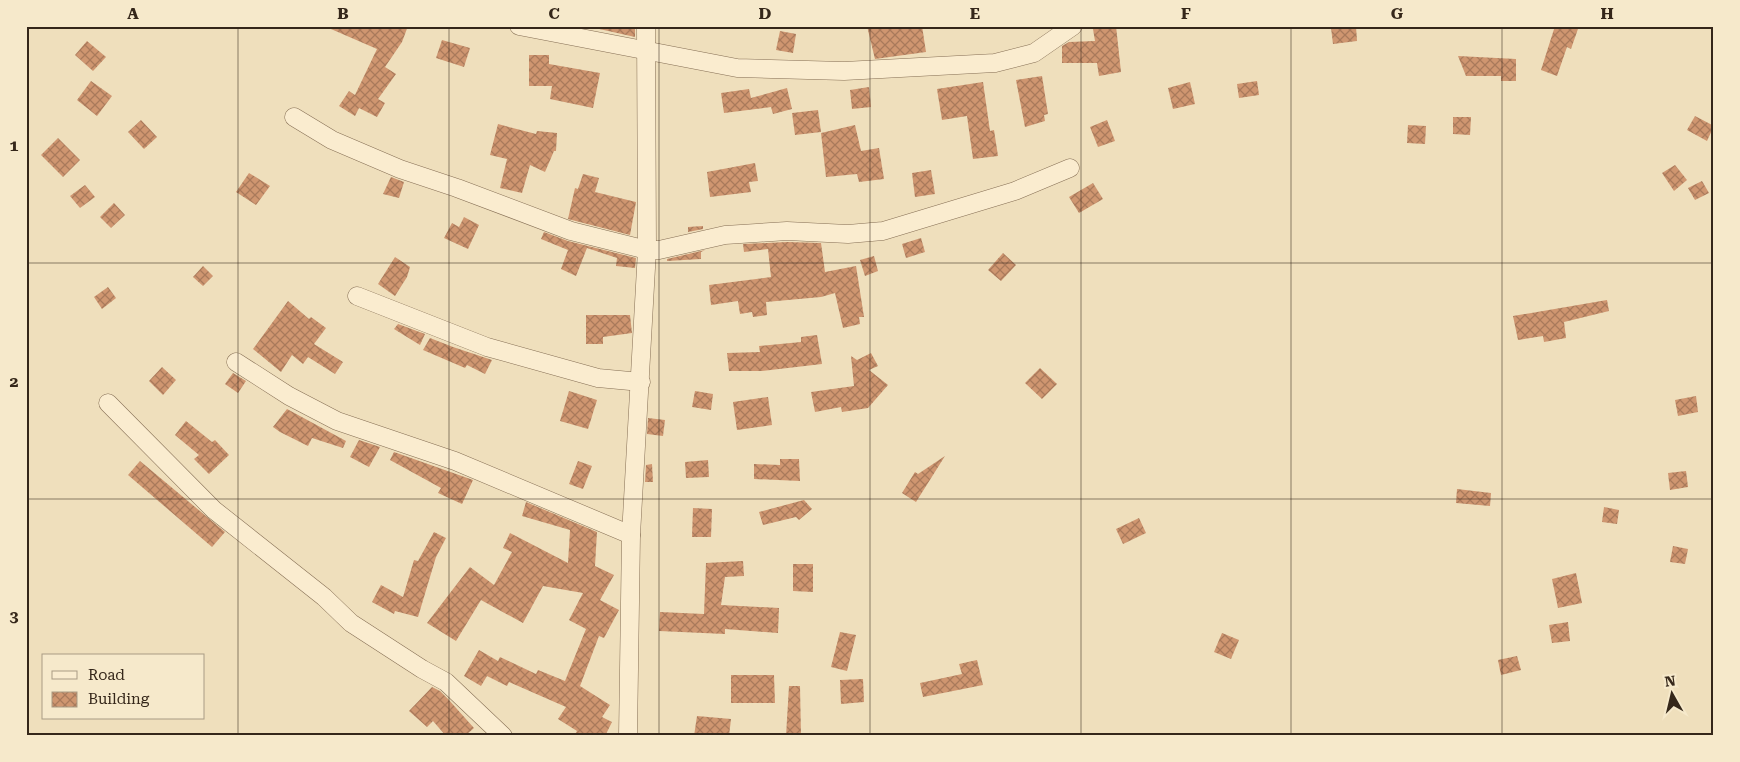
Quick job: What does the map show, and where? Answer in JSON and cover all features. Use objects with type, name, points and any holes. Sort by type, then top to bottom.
[{"type":"street","points":[[519,26],[646,52],[737,68],[844,71],[995,63],[1034,53],[1073,26]]},
{"type":"street","points":[[628,736],[631,535],[647,250],[646,26]]},
{"type":"street","points":[[294,117],[332,140],[400,168],[571,231],[647,250],[660,250],[725,235],[788,231],[848,234],[883,230],[1014,191],[1070,168]]},
{"type":"street","points":[[357,296],[487,347],[598,378],[641,382]]},
{"type":"street","points":[[236,362],[289,396],[337,421],[455,461],[631,535]]},
{"type":"street","points":[[108,403],[214,510],[324,597],[351,623],[446,682],[503,736]]},
{"type":"building","points":[[324,26],[408,26],[402,42],[385,67],[396,74],[378,99],[385,103],[377,117],[359,108],[355,116],[339,106],[349,91],[355,95],[377,49]]},
{"type":"building","points":[[586,26],[635,26],[635,37]]},
{"type":"building","points":[[867,26],[922,26],[926,52],[875,59]]},
{"type":"building","points":[[1116,26],[1121,72],[1099,76],[1097,63],[1062,63],[1062,46],[1069,42],[1095,41],[1093,29]]},
{"type":"building","points":[[1356,26],[1357,41],[1333,44],[1331,28]]},
{"type":"building","points":[[1555,26],[1579,26],[1571,49],[1567,47],[1557,76],[1541,70]]},
{"type":"building","points":[[780,31],[796,34],[793,53],[776,50]]},
{"type":"building","points":[[442,40],[470,48],[464,67],[436,58]]},
{"type":"building","points":[[87,41],[106,57],[93,71],[75,55]]},
{"type":"building","points":[[529,55],[549,55],[549,64],[600,73],[593,108],[550,99],[552,86],[529,86]]},
{"type":"building","points":[[1458,56],[1516,59],[1516,81],[1501,81],[1501,76],[1466,76]]},
{"type":"building","points":[[1042,76],[1048,114],[1044,115],[1045,121],[1025,127],[1016,80]]},
{"type":"building","points":[[91,81],[112,96],[97,116],[77,100]]},
{"type":"building","points":[[1257,81],[1259,95],[1239,98],[1237,84]]},
{"type":"building","points":[[983,82],[990,131],[994,130],[998,156],[973,159],[967,116],[942,120],[937,89]]},
{"type":"building","points":[[1190,82],[1195,104],[1173,109],[1168,88]]},
{"type":"building","points":[[869,87],[871,107],[852,109],[850,90]]},
{"type":"building","points":[[787,88],[792,109],[773,114],[771,107],[724,113],[721,93],[749,89],[751,98]]},
{"type":"building","points":[[818,110],[821,132],[795,135],[792,113]]},
{"type":"building","points":[[1695,116],[1714,126],[1707,141],[1687,130]]},
{"type":"building","points":[[1453,117],[1471,117],[1470,135],[1453,134]]},
{"type":"building","points":[[141,120],[157,137],[144,149],[128,132]]},
{"type":"building","points":[[1107,120],[1115,141],[1098,147],[1090,127]]},
{"type":"building","points":[[498,124],[536,134],[537,131],[557,133],[556,151],[554,151],[545,172],[530,165],[522,193],[500,188],[507,159],[490,155]]},
{"type":"building","points":[[855,125],[861,151],[879,148],[884,179],[859,182],[857,174],[826,177],[821,133]]},
{"type":"building","points":[[1408,125],[1426,126],[1425,144],[1407,143]]},
{"type":"building","points":[[58,138],[80,160],[63,177],[41,155]]},
{"type":"building","points":[[755,163],[758,181],[749,182],[751,192],[710,197],[707,172]]},
{"type":"building","points":[[1675,165],[1687,180],[1674,191],[1662,173]]},
{"type":"building","points":[[931,170],[935,194],[915,197],[912,173]]},
{"type":"building","points":[[249,173],[270,186],[256,205],[236,192]]},
{"type":"building","points":[[583,174],[599,178],[595,192],[636,202],[630,235],[568,219],[575,188],[578,189]]},
{"type":"building","points":[[391,177],[404,182],[399,198],[383,194]]},
{"type":"building","points":[[1702,181],[1709,193],[1695,200],[1688,188]]},
{"type":"building","points":[[1093,183],[1103,199],[1079,213],[1069,197]]},
{"type":"building","points":[[85,185],[95,197],[80,208],[70,196]]},
{"type":"building","points":[[114,203],[125,215],[111,228],[100,217]]},
{"type":"building","points":[[464,217],[479,225],[468,249],[444,238],[452,223],[459,227]]},
{"type":"building","points":[[703,226],[703,229],[688,232],[688,227]]},
{"type":"building","points":[[544,232],[568,241],[636,258],[635,268],[616,266],[617,258],[587,248],[576,276],[561,269],[568,250],[541,239]]},
{"type":"building","points":[[921,238],[925,252],[906,258],[902,244]]},
{"type":"building","points":[[821,243],[825,272],[856,266],[864,317],[859,317],[860,324],[843,328],[835,293],[821,297],[766,302],[767,315],[753,317],[752,312],[740,314],[738,301],[711,305],[709,285],[771,277],[768,249],[744,252],[743,244]]},
{"type":"building","points":[[705,250],[701,252],[701,259],[667,261],[667,259]]},
{"type":"building","points":[[1003,253],[1016,265],[1001,281],[988,270]]},
{"type":"building","points":[[874,256],[878,271],[865,276],[860,260]]},
{"type":"building","points":[[395,257],[410,267],[407,277],[395,296],[378,284]]},
{"type":"building","points":[[203,266],[213,276],[203,286],[193,277]]},
{"type":"building","points":[[108,287],[116,298],[102,309],[94,297]]},
{"type":"building","points":[[1607,300],[1609,311],[1564,322],[1566,338],[1544,342],[1543,336],[1518,340],[1513,316]]},
{"type":"building","points":[[288,301],[309,319],[311,317],[326,328],[314,344],[343,362],[335,374],[308,357],[303,364],[292,355],[281,372],[253,349]]},
{"type":"building","points":[[586,315],[630,315],[632,333],[603,337],[603,344],[586,344]]},
{"type":"building","points":[[398,324],[425,334],[420,345],[394,329]]},
{"type":"building","points":[[817,335],[822,364],[762,371],[729,371],[727,353],[760,352],[759,346],[801,342],[801,337]]},
{"type":"building","points":[[430,338],[492,360],[485,374],[467,365],[465,368],[423,350]]},
{"type":"building","points":[[871,353],[878,366],[869,370],[888,385],[868,408],[842,412],[841,407],[815,412],[811,392],[854,386],[851,356],[857,360]]},
{"type":"building","points":[[162,367],[176,380],[163,395],[149,381]]},
{"type":"building","points":[[1040,368],[1057,384],[1042,399],[1025,383]]},
{"type":"building","points":[[233,373],[246,381],[238,393],[225,384]]},
{"type":"building","points":[[569,391],[597,400],[588,429],[560,421]]},
{"type":"building","points":[[695,391],[713,394],[711,410],[692,407]]},
{"type":"building","points":[[1696,396],[1698,412],[1678,416],[1675,400]]},
{"type":"building","points":[[768,397],[772,425],[737,430],[733,402]]},
{"type":"building","points":[[287,409],[346,441],[343,448],[312,438],[308,446],[280,432],[273,427]]},
{"type":"building","points":[[648,418],[665,420],[663,436],[647,434]]},
{"type":"building","points":[[186,421],[212,442],[215,440],[229,455],[209,474],[194,459],[199,455],[175,435]]},
{"type":"building","points":[[359,440],[380,447],[369,467],[350,457]]},
{"type":"building","points":[[394,452],[473,480],[462,504],[438,493],[441,488],[390,460]]},
{"type":"building","points":[[945,456],[916,502],[902,493],[915,472],[918,474]]},
{"type":"building","points":[[780,459],[799,459],[800,481],[754,479],[754,464],[780,465]]},
{"type":"building","points":[[708,460],[709,477],[686,478],[685,462]]},
{"type":"building","points":[[140,461],[225,532],[212,547],[128,475]]},
{"type":"building","points":[[578,461],[592,466],[583,489],[569,484]]},
{"type":"building","points":[[652,464],[653,482],[645,482],[646,465]]},
{"type":"building","points":[[1686,471],[1688,487],[1670,490],[1668,473]]},
{"type":"building","points":[[1457,489],[1491,493],[1490,506],[1456,503]]},
{"type":"building","points":[[804,500],[812,509],[799,520],[796,517],[763,525],[759,512]]},
{"type":"building","points":[[526,502],[597,532],[595,566],[614,575],[600,600],[619,610],[604,638],[599,636],[580,686],[610,705],[602,717],[612,722],[605,736],[574,736],[577,731],[558,719],[566,707],[509,682],[507,686],[487,676],[481,686],[464,676],[479,650],[498,661],[500,657],[536,674],[538,670],[565,681],[586,629],[569,620],[583,593],[543,586],[523,623],[481,600],[456,641],[427,623],[470,567],[494,585],[512,552],[503,548],[510,533],[568,563],[570,530],[522,516]]},
{"type":"building","points":[[1604,507],[1619,510],[1617,524],[1602,522]]},
{"type":"building","points":[[693,508],[712,509],[711,537],[692,537]]},
{"type":"building","points":[[1139,518],[1146,533],[1123,544],[1116,529]]},
{"type":"building","points":[[434,532],[446,538],[436,557],[418,617],[395,611],[394,614],[372,602],[381,585],[403,597],[414,560],[418,561]]},
{"type":"building","points":[[1673,546],[1688,549],[1685,564],[1670,562]]},
{"type":"building","points":[[743,561],[744,576],[725,577],[721,605],[779,608],[778,633],[725,629],[725,634],[659,631],[660,612],[704,614],[706,563]]},
{"type":"building","points":[[793,564],[813,564],[813,592],[793,591]]},
{"type":"building","points":[[1576,573],[1582,603],[1558,608],[1552,579]]},
{"type":"building","points":[[1568,622],[1570,641],[1552,643],[1549,625]]},
{"type":"building","points":[[840,632],[856,635],[847,671],[831,667]]},
{"type":"building","points":[[1222,633],[1239,640],[1231,659],[1214,652]]},
{"type":"building","points":[[1517,656],[1521,670],[1501,675],[1498,660]]},
{"type":"building","points":[[977,660],[983,685],[923,697],[920,683],[962,674],[959,664]]},
{"type":"building","points":[[731,675],[774,675],[775,703],[731,703]]},
{"type":"building","points":[[863,679],[864,702],[841,704],[840,680]]},
{"type":"building","points":[[789,686],[800,686],[801,736],[786,736]]},
{"type":"building","points":[[432,687],[440,691],[474,728],[465,736],[446,736],[433,721],[427,727],[409,711]]},
{"type":"building","points":[[697,716],[731,719],[729,736],[694,736]]}]
